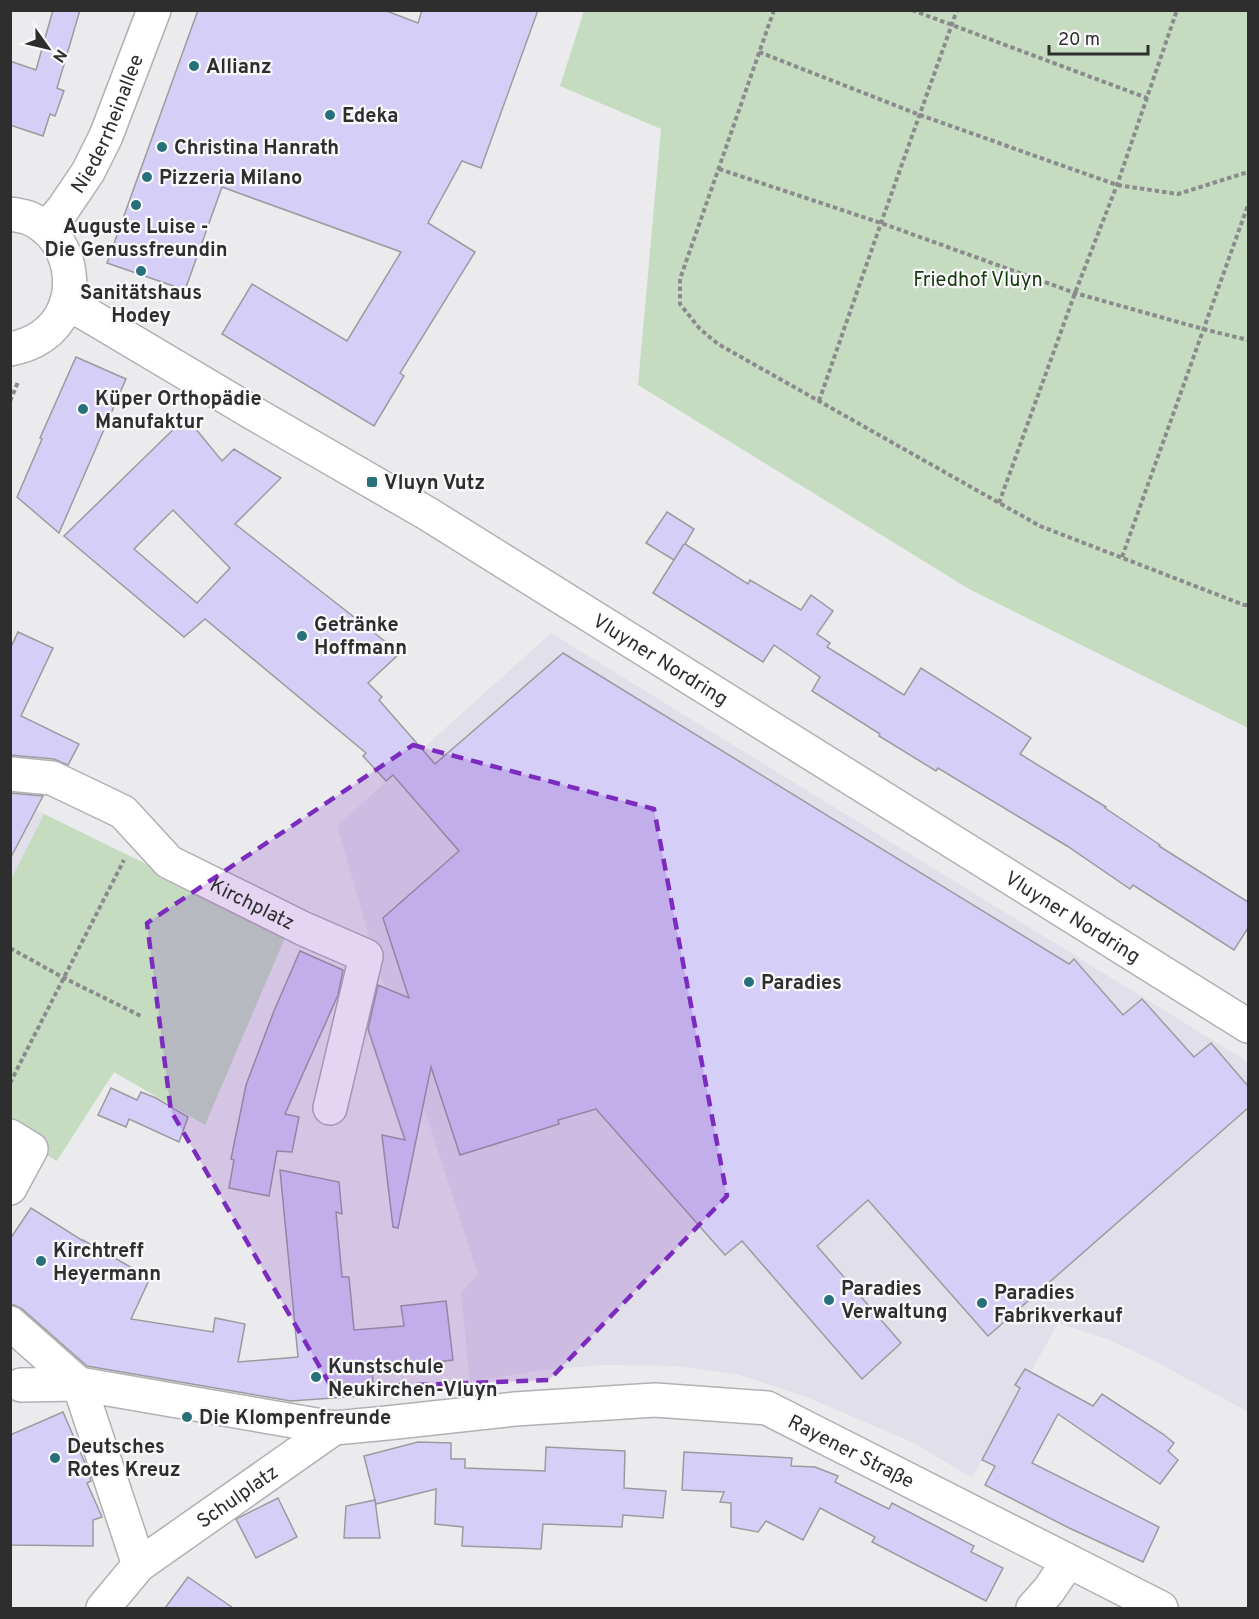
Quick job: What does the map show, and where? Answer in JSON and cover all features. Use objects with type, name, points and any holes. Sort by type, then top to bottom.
[{"type":"street","name":"Niederrheinallee","points":[[46,229],[63,209],[88,172],[106,136],[154,10]]},
{"type":"street","points":[[10,214],[28,218],[46,229],[60,244],[68,264],[71,284],[66,304],[57,323],[42,337],[10,349]]},
{"type":"street","name":"Vluyner Nordring","points":[[66,304],[428,514],[1248,1026]]},
{"type":"street","name":"Kirchplatz","points":[[10,774],[52,778],[123,813],[169,862],[304,929],[366,956],[330,1108]]},
{"type":"street","points":[[10,1136],[31,1149],[10,1188]]},
{"type":"street","points":[[10,1323],[79,1384],[139,1565]]},
{"type":"street","points":[[21,1385],[79,1384],[334,1428]]},
{"type":"street","name":"Rayener Straße","points":[[334,1428],[515,1409],[655,1400],[766,1408],[1161,1608]]},
{"type":"street","name":"Schulplatz","points":[[103,1608],[139,1565],[334,1428]]},
{"type":"street","points":[[1033,1608],[1049,1590],[1068,1562]]},
{"type":"path","points":[[774,10],[680,279],[680,304],[700,329],[718,344],[1040,526],[1248,605]]},
{"type":"path","points":[[912,10],[1147,98]]},
{"type":"path","points":[[819,401],[957,10]]},
{"type":"path","points":[[999,503],[1117,184],[1177,10]]},
{"type":"path","points":[[759,52],[920,115],[1117,184],[1178,194],[1248,172]]},
{"type":"path","points":[[719,169],[1075,293],[1248,340]]},
{"type":"path","points":[[1121,557],[1248,205]]},
{"type":"path","points":[[10,1083],[139,830]]},
{"type":"path","points":[[10,948],[141,1016]]},
{"type":"highlighted area","points":[[413,745],[654,809],[727,1196],[549,1380],[332,1388],[171,1111],[147,923]]},
{"type":"shaded area","name":"Paradies","points":[[551,633],[1248,1062],[1248,1412],[1162,1365],[1110,1340],[1058,1323],[972,1478],[914,1443],[804,1396],[740,1375],[678,1366],[604,1365],[534,1371],[470,1382],[461,1293],[478,1274],[380,973],[337,826]]},
{"type":"shaded area","points":[[11,797],[44,814],[11,881]]},
{"type":"green space","name":"Friedhof Vluyn","points":[[584,11],[1248,11],[1248,728],[969,589],[638,385],[661,129],[560,86]]},
{"type":"green space","points":[[44,814],[287,933],[205,1125],[114,1072],[57,1161],[11,1134],[10,881]]},
{"type":"building","points":[[53,10],[80,10],[57,88],[64,91],[55,116],[50,114],[43,136],[10,125],[10,61],[36,70]]},
{"type":"building","points":[[198,10],[384,10],[418,23],[422,10],[538,10],[481,168],[462,161],[428,223],[475,252],[400,373],[404,376],[374,426],[222,334],[252,284],[347,341],[401,252],[222,187],[185,290],[107,263]]},
{"type":"building","name":"Küper Orthopädie Manufaktur","points":[[76,357],[126,379],[59,533],[17,497]]},
{"type":"building","name":"Paradies","points":[[186,417],[222,461],[234,449],[281,478],[235,524],[400,653],[368,683],[382,697],[379,700],[435,764],[563,653],[1069,964],[1074,959],[1123,1015],[1142,999],[1194,1057],[1211,1043],[1248,1086],[1248,1108],[988,1336],[868,1200],[817,1246],[901,1343],[862,1379],[742,1241],[725,1255],[596,1109],[558,1120],[559,1124],[460,1155],[431,1067],[398,1228],[393,1227],[382,1135],[405,1140],[368,1029],[378,985],[409,998],[383,918],[459,851],[393,775],[386,781],[363,756],[366,753],[205,619],[184,637],[64,536]],"holes":[[[173,510],[230,568],[197,603],[134,549]]]},
{"type":"building","points":[[667,512],[694,529],[685,544],[748,584],[750,580],[801,610],[811,595],[833,611],[817,634],[830,643],[827,647],[904,695],[921,668],[1031,738],[1020,754],[1106,807],[1159,846],[1248,902],[1248,928],[1234,950],[1133,885],[1130,889],[1067,846],[938,768],[936,771],[879,736],[880,734],[812,691],[820,677],[774,645],[763,662],[653,593],[674,560],[646,543]]},
{"type":"building","points":[[18,632],[53,648],[21,716],[79,744],[68,765],[54,759],[10,755],[10,649]]},
{"type":"building","points":[[10,793],[43,796],[10,859]]},
{"type":"building","points":[[300,951],[343,970],[338,995],[285,1114],[299,1117],[292,1152],[277,1151],[269,1196],[229,1188],[234,1160],[231,1159],[246,1085]]},
{"type":"building","points":[[111,1088],[137,1100],[141,1092],[188,1117],[179,1142],[129,1119],[126,1127],[98,1115]]},
{"type":"building","points":[[280,1170],[339,1182],[342,1214],[336,1212],[342,1277],[349,1277],[354,1330],[404,1326],[401,1306],[446,1301],[453,1360],[372,1369],[374,1395],[291,1401],[87,1366],[22,1309],[10,1305],[10,1239],[31,1208],[83,1241],[150,1278],[131,1319],[213,1332],[215,1318],[245,1324],[238,1362],[298,1357]]},
{"type":"building","points":[[1025,1369],[1093,1406],[1102,1394],[1174,1443],[1168,1451],[1178,1460],[1160,1484],[1058,1414],[1032,1463],[1159,1527],[1143,1562],[1069,1528],[985,1485],[995,1466],[982,1460],[1020,1388],[1015,1385]]},
{"type":"building","name":"Deutsches Rotes Kreuz","points":[[63,1412],[88,1470],[91,1481],[87,1483],[102,1517],[93,1520],[93,1546],[10,1545],[10,1435]]},
{"type":"building","points":[[418,1442],[451,1443],[451,1459],[465,1459],[465,1468],[545,1471],[546,1447],[625,1451],[624,1488],[666,1491],[663,1518],[623,1515],[622,1527],[543,1524],[541,1549],[462,1546],[463,1527],[435,1524],[436,1489],[376,1504],[364,1456]]},
{"type":"building","points":[[684,1452],[792,1458],[791,1466],[815,1467],[838,1476],[835,1482],[889,1509],[892,1503],[974,1546],[971,1552],[1003,1568],[986,1601],[872,1542],[875,1537],[820,1508],[803,1540],[766,1521],[758,1532],[731,1527],[731,1503],[720,1502],[724,1492],[682,1490]]},
{"type":"building","points":[[278,1498],[297,1537],[256,1558],[236,1519]]},
{"type":"building","points":[[375,1500],[380,1538],[344,1538],[346,1506]]},
{"type":"building","points":[[188,1577],[233,1608],[165,1608]]},
{"type":"place","name":"Allianz","points":[[194,66]]},
{"type":"place","name":"Edeka","points":[[330,115]]},
{"type":"place","name":"Christina Hanrath","points":[[162,147]]},
{"type":"place","name":"Pizzeria Milano","points":[[147,177]]},
{"type":"place","name":"Auguste Luise - Die Genussfreundin","points":[[136,205]]},
{"type":"place","name":"Sanitätshaus Hodey","points":[[141,271]]},
{"type":"place","name":"Küper Orthopädie Manufaktur","points":[[83,409]]},
{"type":"place","name":"Vluyn Vutz","points":[[372,482]]},
{"type":"place","name":"Getränke Hoffmann","points":[[302,636]]},
{"type":"place","name":"Paradies","points":[[749,982]]},
{"type":"place","name":"Kirchtreff Heyermann","points":[[41,1261]]},
{"type":"place","name":"Paradies Verwaltung","points":[[829,1300]]},
{"type":"place","name":"Paradies Fabrikverkauf","points":[[982,1303]]},
{"type":"place","name":"Kunstschule Neukirchen-Vluyn","points":[[316,1377]]},
{"type":"place","name":"Die Klompenfreunde","points":[[187,1417]]},
{"type":"place","name":"Deutsches Rotes Kreuz","points":[[55,1458]]}]
